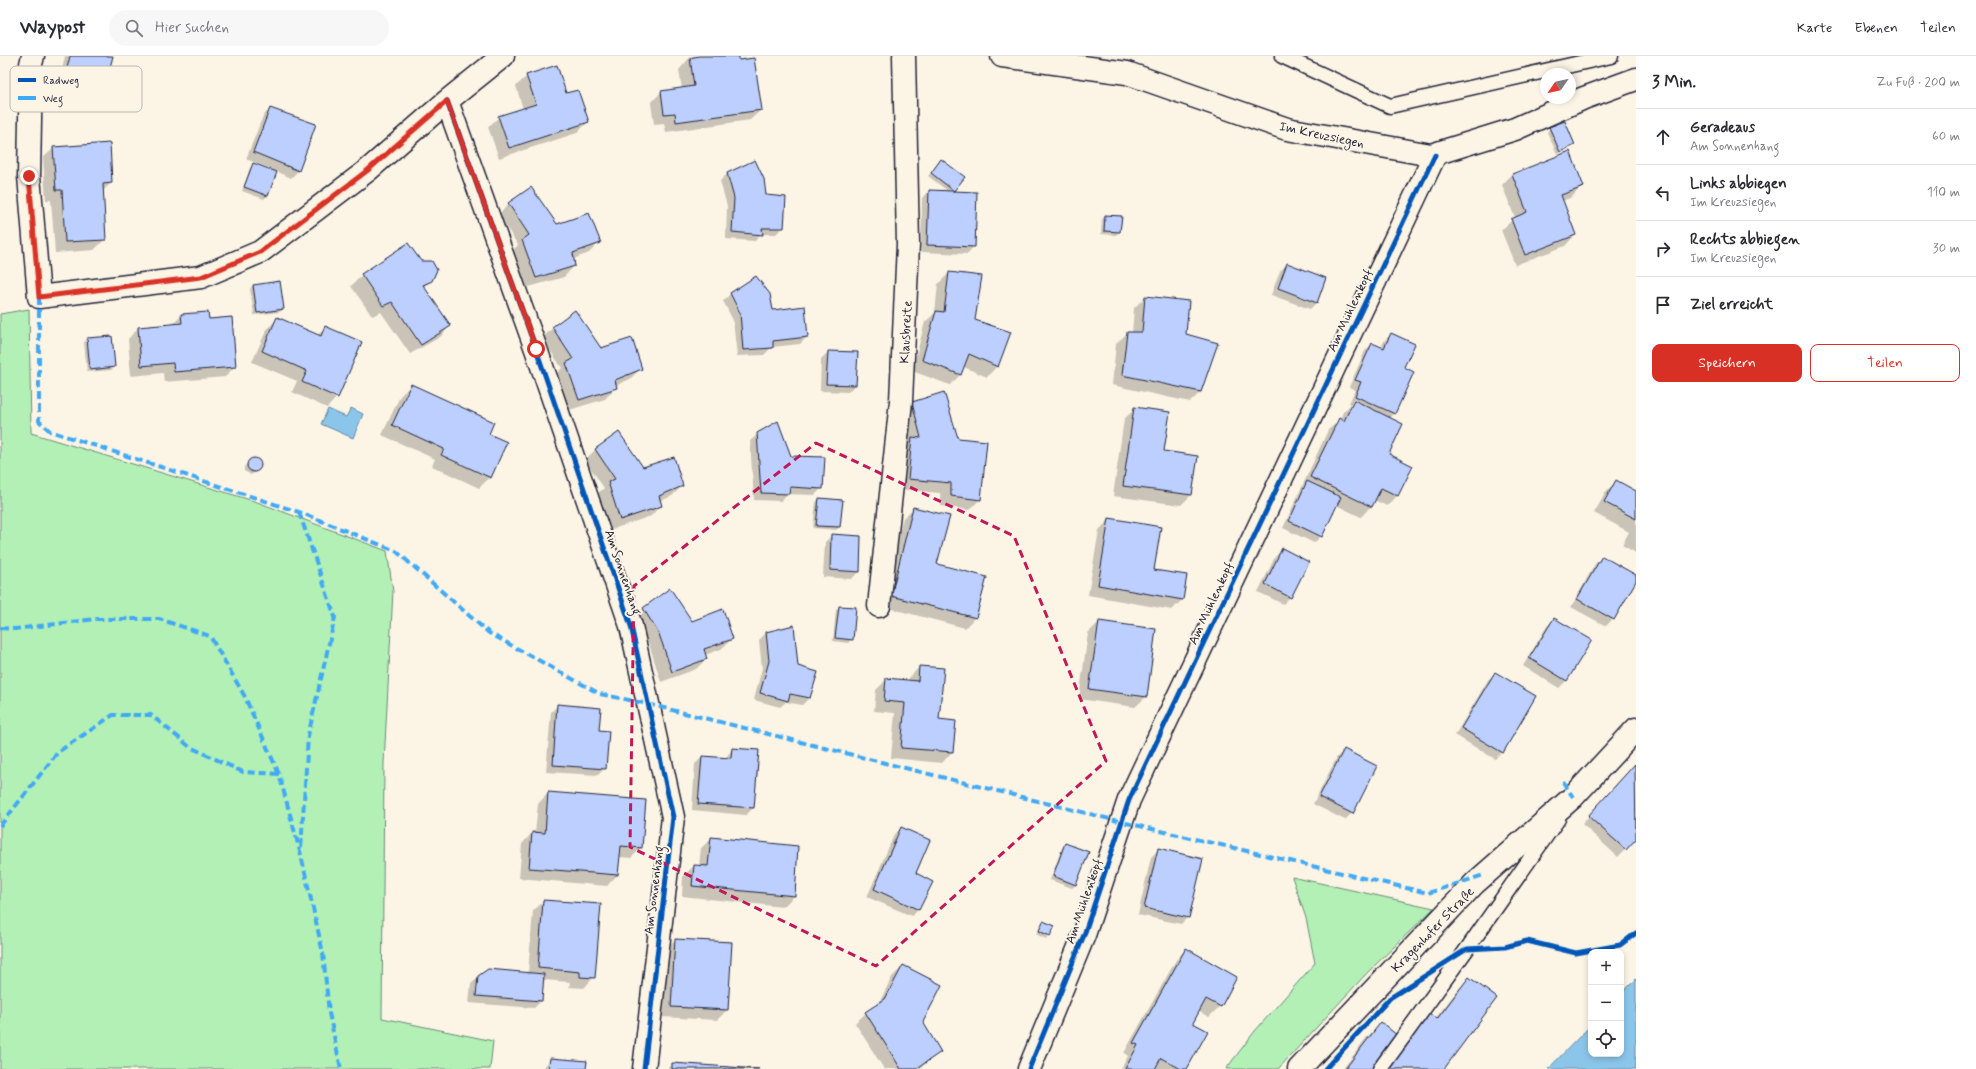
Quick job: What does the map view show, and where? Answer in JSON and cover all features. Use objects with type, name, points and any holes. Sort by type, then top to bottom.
[{"type":"street","points":[[31,66],[33,56]]},
{"type":"street","points":[[30,112],[29,176],[39,297],[201,277],[260,252],[368,170],[447,101],[503,56]]},
{"type":"street","name":"Klausbreite","points":[[879,606],[902,393],[908,244],[904,56]]},
{"type":"street","name":"Im Kreuzsiegen","points":[[1002,56],[1127,73],[1287,129],[1435,155],[1515,129],[1584,98],[1636,79]]},
{"type":"street","name":"Am Sonnenhang","points":[[447,101],[536,349],[631,626],[673,817],[644,1069]]},
{"type":"street","name":"Am Mühlenkopf","points":[[1029,1069],[1084,934],[1129,800],[1435,155]]},
{"type":"street","name":"Kragenhofer Straße","points":[[1299,1069],[1475,883],[1573,797],[1636,729]]},
{"type":"lane","points":[[1282,56],[1390,106],[1611,56]]},
{"type":"lane","points":[[1380,1069],[1467,950],[1573,797]]},
{"type":"highlighted area","points":[[816,443],[1014,536],[1106,761],[876,966],[630,847],[634,586]]},
{"type":"green space","points":[[29,309],[31,433],[257,502],[387,551],[393,591],[384,763],[382,1018],[493,1041],[490,1069],[0,1069],[0,314]]},
{"type":"green space","points":[[1292,877],[1434,908],[1368,972],[1278,1069],[1226,1069],[1255,1031],[1315,963],[1306,918]]},
{"type":"water","points":[[351,408],[363,414],[353,438],[321,424],[328,409],[346,417]]},
{"type":"water","points":[[1636,979],[1636,1069],[1548,1069],[1588,1028],[1588,1057],[1624,1057],[1624,991]]},
{"type":"building","points":[[70,56],[113,56],[110,66],[68,66]]},
{"type":"building","points":[[699,56],[739,56],[739,60],[754,58],[762,110],[676,122],[675,113],[664,114],[661,91],[694,86],[690,58]]},
{"type":"building","points":[[557,65],[566,93],[578,90],[589,122],[509,148],[498,116],[536,104],[526,75]]},
{"type":"building","points":[[270,108],[316,124],[299,171],[253,152]]},
{"type":"building","points":[[1565,121],[1575,145],[1560,152],[1549,127]]},
{"type":"building","points":[[110,143],[112,183],[103,184],[106,240],[65,242],[62,190],[56,190],[53,147]]},
{"type":"building","points":[[1570,151],[1584,187],[1561,195],[1576,235],[1525,255],[1511,219],[1527,212],[1512,174]]},
{"type":"building","points":[[941,159],[965,177],[954,191],[931,173]]},
{"type":"building","points":[[755,160],[764,179],[766,195],[786,197],[784,228],[762,228],[763,235],[732,232],[734,198],[727,173]]},
{"type":"building","points":[[253,163],[277,172],[268,196],[244,187]]},
{"type":"building","points":[[531,187],[557,224],[589,213],[601,243],[573,253],[575,266],[536,278],[522,240],[529,235],[508,203]]},
{"type":"building","points":[[929,190],[977,192],[975,247],[927,245]]},
{"type":"building","points":[[1105,215],[1122,216],[1120,232],[1104,231]]},
{"type":"building","points":[[408,243],[421,261],[432,261],[437,270],[432,281],[423,285],[451,326],[421,345],[392,302],[383,306],[361,274]]},
{"type":"building","points":[[1287,263],[1326,278],[1317,303],[1278,288]]},
{"type":"building","points":[[949,272],[982,276],[975,320],[1011,332],[998,367],[969,354],[961,375],[922,360],[936,311],[944,312]]},
{"type":"building","points":[[756,276],[770,294],[773,310],[805,306],[808,337],[773,341],[773,348],[743,350],[740,313],[730,293]]},
{"type":"building","points":[[280,281],[284,309],[257,313],[253,285]]},
{"type":"building","points":[[1145,296],[1189,301],[1186,334],[1218,343],[1201,392],[1122,375],[1127,332],[1142,332]]},
{"type":"building","points":[[575,310],[601,348],[632,338],[642,369],[615,380],[617,388],[579,400],[566,363],[573,359],[552,327]]},
{"type":"building","points":[[208,312],[209,319],[232,317],[236,367],[174,372],[173,363],[141,366],[138,327],[182,323],[181,314]]},
{"type":"building","points":[[277,317],[321,336],[325,326],[362,342],[338,398],[302,382],[307,371],[262,351]]},
{"type":"building","points":[[1391,333],[1415,344],[1404,367],[1414,372],[1395,414],[1355,396],[1361,382],[1355,380],[1372,343],[1384,348]]},
{"type":"building","points":[[112,336],[115,367],[90,370],[87,338]]},
{"type":"building","points":[[828,351],[858,352],[856,385],[826,384]]},
{"type":"building","points":[[411,384],[494,422],[489,434],[507,442],[491,478],[441,455],[444,449],[392,425]]},
{"type":"building","points":[[944,392],[958,438],[987,441],[981,500],[951,496],[951,483],[908,479],[912,437],[921,438],[912,402]]},
{"type":"building","points":[[1354,400],[1403,424],[1389,454],[1413,466],[1398,496],[1381,488],[1372,507],[1310,477],[1339,418],[1344,421]]},
{"type":"building","points":[[1134,407],[1170,412],[1164,451],[1198,456],[1192,495],[1123,486]]},
{"type":"building","points":[[778,421],[791,456],[825,457],[823,489],[790,487],[789,494],[761,493],[757,433]]},
{"type":"building","points":[[619,432],[643,467],[674,457],[683,486],[659,496],[662,506],[620,520],[608,482],[615,479],[595,449]]},
{"type":"building","points":[[251,458],[257,458],[261,462],[261,468],[257,472],[251,472],[247,468],[247,462]]},
{"type":"building","points":[[1616,480],[1636,491],[1636,519],[1604,502]]},
{"type":"building","points":[[1307,481],[1341,497],[1322,537],[1289,521]]},
{"type":"building","points":[[819,498],[843,500],[840,527],[816,526]]},
{"type":"building","points":[[913,507],[950,516],[937,564],[987,577],[976,618],[891,596]]},
{"type":"building","points":[[1109,518],[1161,527],[1154,570],[1187,575],[1183,600],[1098,585]]},
{"type":"building","points":[[831,534],[861,536],[860,572],[830,570]]},
{"type":"building","points":[[1282,548],[1309,562],[1291,598],[1265,584]]},
{"type":"building","points":[[1602,556],[1636,575],[1636,581],[1614,620],[1577,599]]},
{"type":"building","points":[[670,588],[692,621],[723,609],[733,639],[704,649],[707,659],[672,672],[659,634],[643,608]]},
{"type":"building","points":[[839,606],[856,607],[853,640],[835,638]]},
{"type":"building","points":[[1554,618],[1592,640],[1567,681],[1529,658]]},
{"type":"building","points":[[1099,621],[1156,629],[1147,697],[1089,689]]},
{"type":"building","points":[[794,625],[798,666],[818,672],[810,698],[790,694],[788,701],[760,693],[769,661],[766,632]]},
{"type":"building","points":[[919,666],[944,668],[939,719],[956,721],[953,752],[901,748],[905,703],[884,701],[886,678],[918,681]]},
{"type":"building","points":[[1495,672],[1536,696],[1503,753],[1461,728]]},
{"type":"building","points":[[557,704],[601,708],[599,730],[609,731],[606,769],[553,765]]},
{"type":"building","points":[[732,748],[759,750],[754,808],[698,804],[702,756],[731,758]]},
{"type":"building","points":[[1344,749],[1377,766],[1353,814],[1319,797]]},
{"type":"building","points":[[1635,764],[1636,839],[1626,850],[1588,816]]},
{"type":"building","points":[[548,792],[646,800],[642,848],[621,846],[618,875],[529,868],[532,832],[545,833]]},
{"type":"building","points":[[901,827],[930,840],[916,873],[933,882],[919,910],[874,889]]},
{"type":"building","points":[[711,837],[798,846],[795,896],[692,886],[694,865],[708,866]]},
{"type":"building","points":[[1065,843],[1089,852],[1076,885],[1053,876]]},
{"type":"building","points":[[1158,848],[1203,859],[1189,918],[1144,908]]},
{"type":"building","points":[[543,900],[601,904],[595,978],[580,977],[580,972],[538,968]]},
{"type":"building","points":[[1043,921],[1055,926],[1050,936],[1039,931]]},
{"type":"building","points":[[675,939],[732,942],[728,1010],[671,1007]]},
{"type":"building","points":[[1186,948],[1237,977],[1221,1007],[1206,999],[1193,1023],[1208,1031],[1187,1069],[1181,1069],[1161,1058],[1155,1069],[1125,1069],[1138,1045],[1133,1043]]},
{"type":"building","points":[[903,965],[942,985],[923,1022],[941,1052],[916,1069],[901,1069],[865,1012],[885,999]]},
{"type":"building","points":[[488,969],[544,974],[542,1001],[476,996],[478,976]]},
{"type":"building","points":[[1469,977],[1497,998],[1444,1069],[1345,1069],[1381,1022],[1404,1041],[1426,1011],[1437,1019]]},
{"type":"building","points":[[550,1058],[587,1061],[586,1069],[549,1069]]},
{"type":"building","points":[[672,1063],[759,1069],[672,1069]]},
{"type":"marked path","points":[[39,297],[39,421],[50,431],[299,512],[396,551],[489,633],[600,694],[648,704],[1122,822],[1428,893],[1484,875]]},
{"type":"marked path","points":[[299,512],[335,617],[308,736],[301,849]]},
{"type":"marked path","points":[[0,628],[15,629],[95,619],[159,619],[210,636],[244,695],[279,774],[301,855],[323,953],[329,1013],[341,1069]]},
{"type":"marked path","points":[[0,826],[58,752],[113,715],[151,715],[190,747],[243,772],[279,774]]},
{"type":"marked path","points":[[1563,782],[1573,797]]},
{"type":"cycle path","points":[[447,101],[536,349],[631,626],[673,817],[644,1069]]},
{"type":"cycle path","points":[[1029,1069],[1084,935],[1129,800],[1435,155]]},
{"type":"cycle path","points":[[1325,1069],[1390,998],[1467,949],[1505,947],[1527,941],[1576,953],[1620,945],[1636,933]]},
{"type":"route","points":[[29,176],[39,297],[201,277],[260,252],[368,170],[447,101],[536,349]]}]
